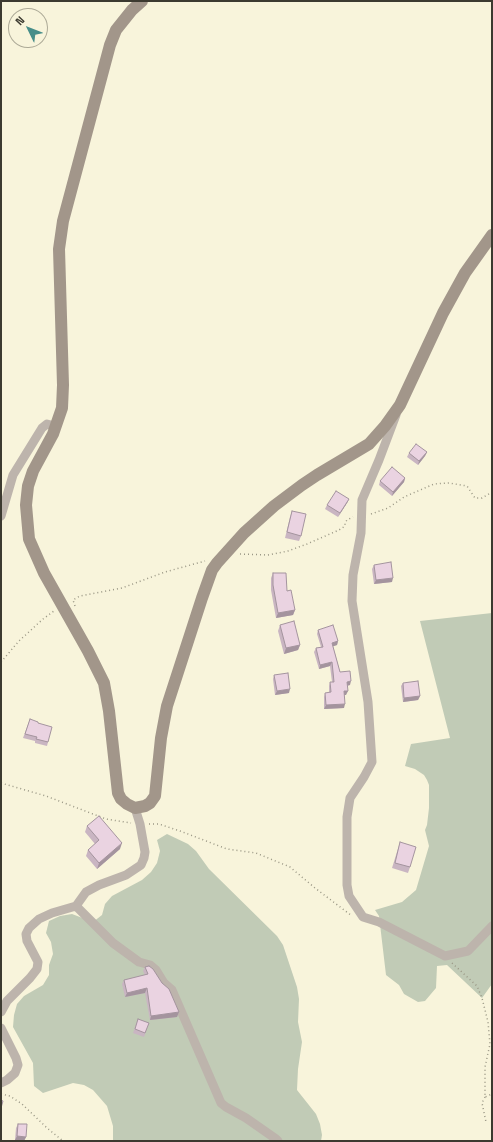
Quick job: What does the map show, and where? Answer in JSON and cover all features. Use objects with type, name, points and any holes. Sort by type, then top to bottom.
[{"type":"street","points":[[142,1],[132,10],[116,30],[110,45],[63,221],[59,249],[63,385],[62,408],[52,434],[33,471],[28,486],[26,505],[29,539],[44,573],[92,658],[104,683],[109,711],[118,793],[121,799],[127,804],[135,808],[146,806],[155,796],[161,738],[167,706],[212,570],[244,532],[274,506],[307,482],[369,444],[385,426],[400,405]]},
{"type":"street","points":[[492,235],[465,273],[443,314],[400,405],[380,460],[362,500],[361,533],[353,575],[352,601],[368,702],[372,762],[350,798],[347,818],[347,885],[350,896],[364,917],[379,922],[445,956],[468,951],[492,926]]},
{"type":"street","points":[[1,516],[13,475],[42,428],[47,424],[55,426]]},
{"type":"street","points":[[1,1012],[7,1001],[37,969],[38,962],[27,941],[26,934],[29,928],[39,919],[52,913],[76,906],[86,892],[99,885],[126,875],[141,865],[145,852],[140,824],[135,808]]},
{"type":"street","points":[[76,906],[113,943],[139,962],[150,965],[156,970],[164,983],[172,990],[221,1103],[246,1118],[278,1141]]},
{"type":"street","points":[[1,1028],[18,1065],[15,1073],[1,1083]]},
{"type":"path","points":[[226,554],[268,555],[288,551],[339,530],[345,526],[347,520],[351,518],[368,515],[388,508],[404,497],[434,484],[449,483],[467,486],[475,498],[482,498],[492,492]]},
{"type":"path","points":[[71,620],[77,618],[73,600],[80,596],[122,588],[165,572],[209,560]]},
{"type":"path","points":[[1,662],[19,641],[43,619],[63,605]]},
{"type":"path","points":[[1,783],[46,796],[106,819],[140,824],[159,824],[227,849],[256,853],[290,867],[351,916],[356,918],[364,917]]},
{"type":"path","points":[[445,956],[477,986],[482,998],[488,1022],[490,1044],[485,1066],[485,1097],[482,1103],[486,1122]]},
{"type":"path","points":[[1,1094],[10,1096],[22,1104],[63,1141]]},
{"type":"path","points":[[485,1097],[492,1094]]},
{"type":"green space","points":[[492,613],[492,984],[482,998],[447,965],[437,966],[436,988],[425,1001],[418,1002],[404,994],[399,985],[386,975],[379,916],[375,910],[402,902],[416,890],[429,846],[425,830],[429,808],[429,785],[424,775],[415,769],[405,766],[411,744],[450,738],[420,621]]},
{"type":"green space","points":[[167,834],[188,844],[196,851],[209,869],[277,936],[283,945],[297,987],[299,999],[298,1022],[302,1042],[297,1090],[316,1114],[320,1124],[322,1135],[321,1141],[113,1141],[113,1126],[107,1106],[93,1090],[84,1085],[73,1083],[43,1093],[34,1086],[33,1063],[13,1027],[14,1015],[17,1004],[24,996],[43,985],[49,975],[49,965],[53,954],[51,942],[46,933],[49,921],[60,916],[72,914],[93,922],[102,915],[105,904],[112,896],[142,880],[151,872],[157,863],[160,851],[157,840]]},
{"type":"building","points":[[416,444],[427,452],[419,461],[409,453]]},
{"type":"building","points":[[392,467],[405,478],[393,492],[380,481]]},
{"type":"building","points":[[336,491],[349,499],[340,513],[327,505]]},
{"type":"building","points":[[292,511],[306,514],[301,536],[287,532]]},
{"type":"building","points":[[391,562],[393,578],[376,580],[374,565]]},
{"type":"building","points":[[273,573],[286,573],[287,591],[291,590],[295,610],[278,613],[273,585]]},
{"type":"building","points":[[294,621],[300,645],[286,648],[280,625]]},
{"type":"building","points":[[333,625],[338,641],[332,643],[340,672],[350,671],[351,681],[347,682],[348,691],[344,691],[345,704],[326,705],[325,693],[331,692],[330,682],[334,682],[332,662],[320,665],[316,648],[323,647],[318,630]]},
{"type":"building","points":[[288,673],[290,689],[277,691],[274,675]]},
{"type":"building","points":[[418,681],[420,696],[404,698],[403,683]]},
{"type":"building","points":[[30,719],[52,727],[48,742],[25,734]]},
{"type":"building","points":[[99,816],[122,843],[99,863],[88,850],[99,840],[87,826]]},
{"type":"building","points":[[400,842],[416,847],[410,867],[395,863]]},
{"type":"building","points":[[149,966],[153,969],[162,983],[169,989],[179,1012],[151,1016],[147,988],[127,993],[124,980],[148,974],[145,967]]},
{"type":"building","points":[[138,1019],[149,1023],[145,1033],[135,1029]]},
{"type":"building","points":[[18,1124],[27,1124],[26,1137],[17,1136]]}]
